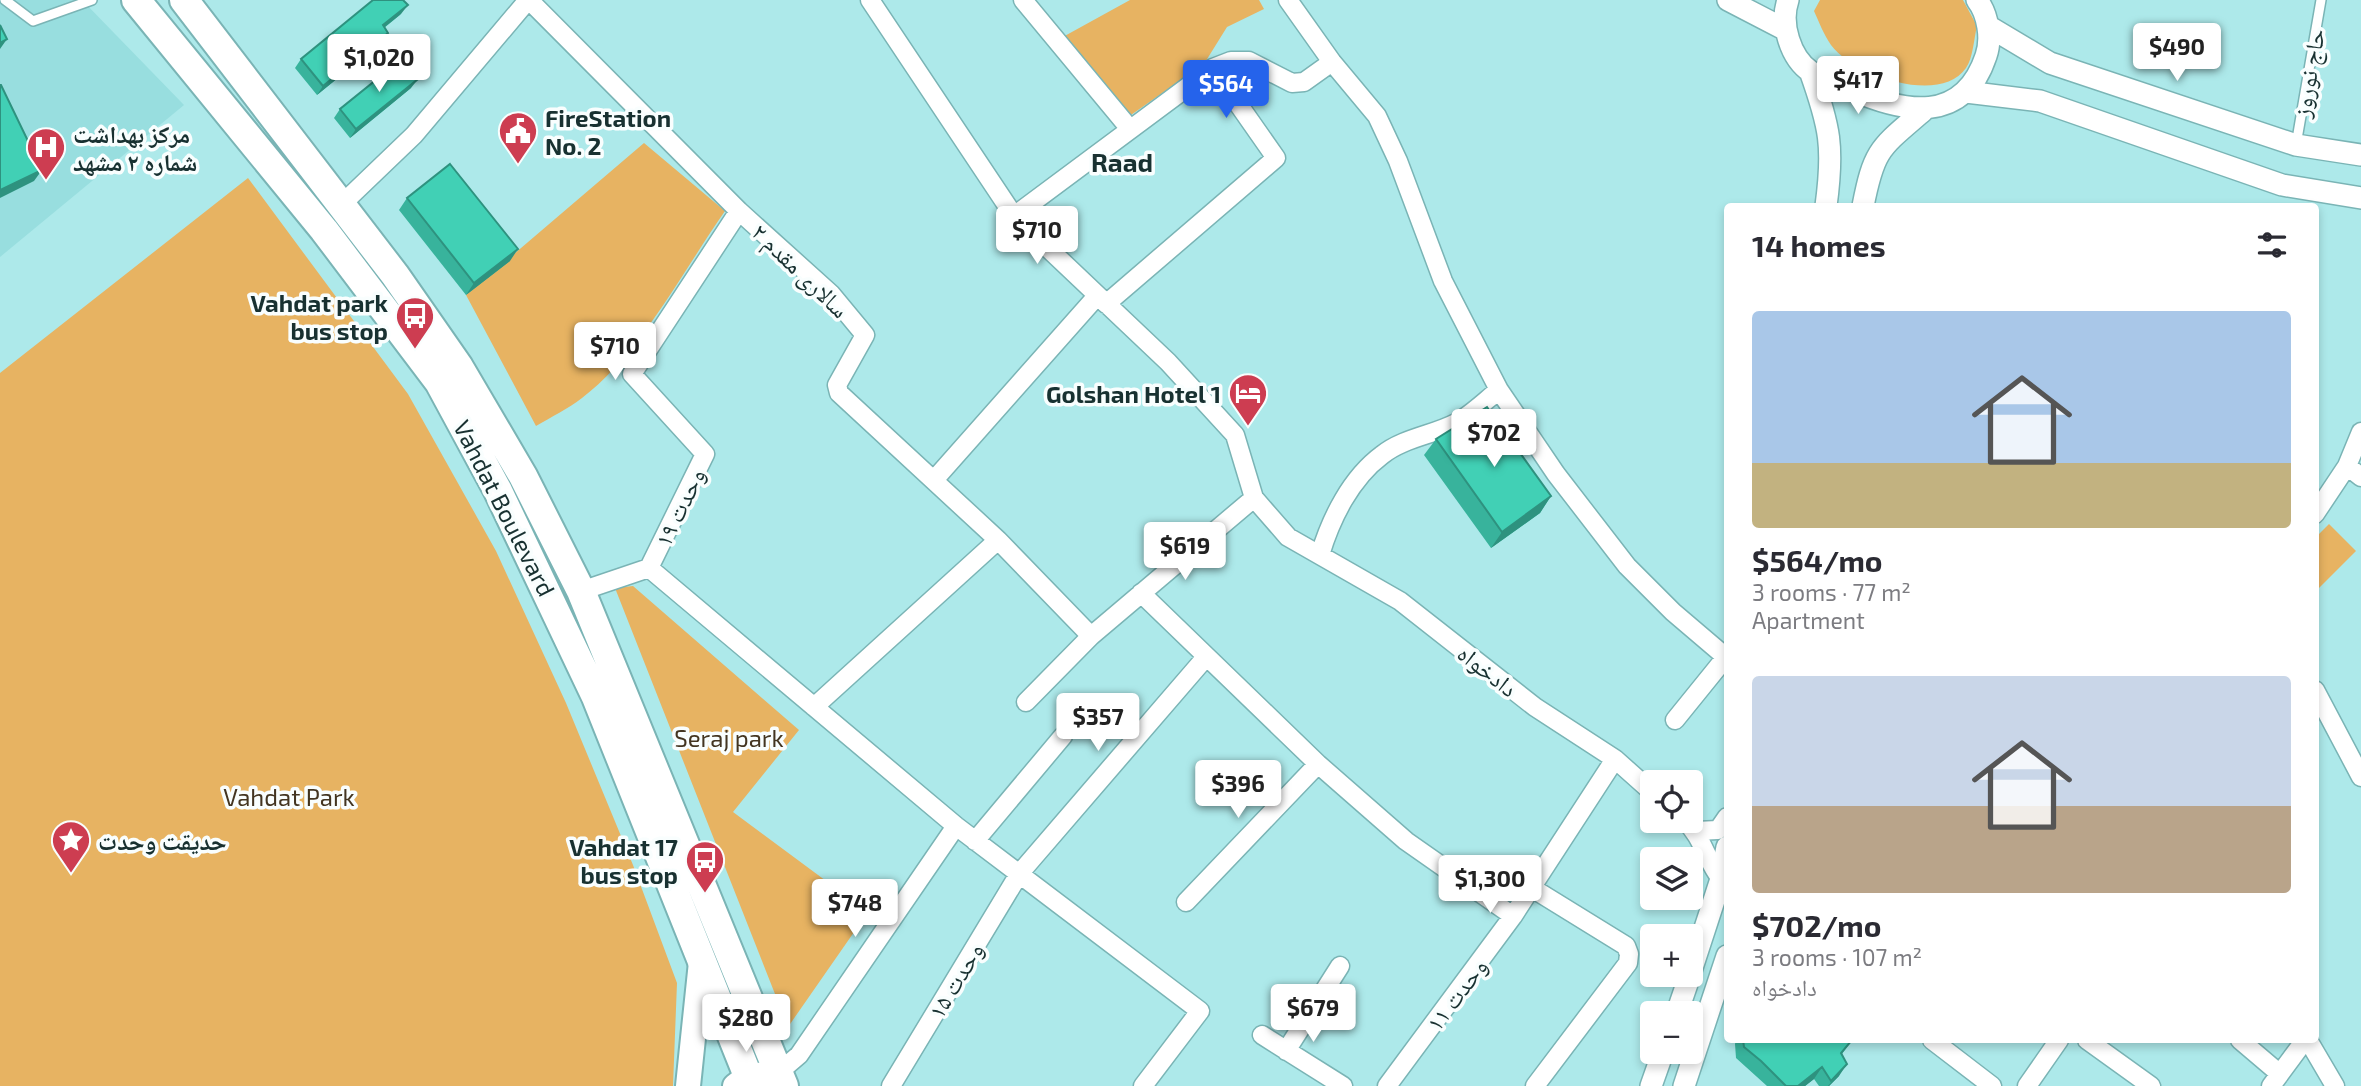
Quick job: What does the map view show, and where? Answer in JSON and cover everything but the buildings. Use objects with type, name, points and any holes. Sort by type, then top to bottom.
[{"type":"main road","name":"Vahdat Boulevard","points":[[136,0],[332,241],[439,382],[554,602],[596,697],[701,962],[745,1083]]},
{"type":"main road","name":"Vahdat Boulevard","points":[[184,0],[342,204],[459,367],[523,476],[581,591],[779,1082]]},
{"type":"main road","points":[[688,1086],[701,962]]},
{"type":"main road","points":[[745,1083],[779,1082]]},
{"type":"street","points":[[342,204],[414,135],[529,0]]},
{"type":"street","name":"سالاری مقدم ۲","points":[[529,0],[739,211],[831,294],[864,332],[836,390],[998,540],[1091,636]]},
{"type":"street","points":[[870,0],[1014,216],[1168,362],[1235,435],[1254,498],[1091,636],[1026,702]]},
{"type":"street","points":[[1023,0],[1130,130]]},
{"type":"street","points":[[1288,0],[1332,62],[1377,116],[1398,161],[1443,281],[1499,390],[1556,474],[1626,566],[1673,612],[1724,654]]},
{"type":"street","points":[[1728,0],[1786,30]]},
{"type":"street","points":[[1788,0],[1786,30],[1794,53],[1810,71],[1827,118],[1832,161],[1826,203]]},
{"type":"street","points":[[1864,203],[1870,171],[1881,147],[1923,111],[1946,105],[1966,92],[1981,73],[1988,50],[1988,26],[1977,0]]},
{"type":"street","points":[[1988,26],[2050,63],[2296,145],[2361,155]]},
{"type":"street","points":[[1014,216],[1213,68],[1231,61],[1249,61],[1293,83],[1304,82],[1332,62]]},
{"type":"street","points":[[934,480],[1102,300],[1276,158],[1213,68]]},
{"type":"street","points":[[1810,71],[1867,97],[1923,111]]},
{"type":"street","points":[[1966,92],[2040,102],[2282,185],[2361,198]]},
{"type":"street","name":"وحدت ۱۹","points":[[649,568],[705,454],[632,374],[739,211]]},
{"type":"street","points":[[1320,555],[1326,533],[1345,496],[1382,455],[1429,432],[1456,423],[1499,390]]},
{"type":"street","points":[[2319,510],[2354,472],[2361,432]]},
{"type":"street","name":"دادخواه","points":[[1254,498],[1288,537],[1400,601],[1535,707],[1615,759],[1640,781]]},
{"type":"street","points":[[814,707],[998,540]]},
{"type":"street","points":[[581,591],[649,568],[956,826],[1200,1011],[1143,1086]]},
{"type":"street","points":[[1141,593],[1318,764],[1406,841],[1513,916]]},
{"type":"street","name":"وحدت ۱۵","points":[[891,1086],[1019,874],[1206,657]]},
{"type":"street","points":[[1675,720],[1724,661]]},
{"type":"street","points":[[2319,698],[2361,777]]},
{"type":"street","points":[[975,841],[1063,736]]},
{"type":"street","name":"وحدت ۱۱","points":[[1387,1086],[1513,916],[1615,759]]},
{"type":"street","points":[[1186,902],[1318,764]]},
{"type":"street","points":[[1703,828],[1718,830],[1724,821]]},
{"type":"street","points":[[779,1082],[956,826]]},
{"type":"street","points":[[1694,833],[1708,863],[1721,879]]},
{"type":"street","points":[[1703,935],[1724,863]]},
{"type":"street","points":[[1532,888],[1626,946],[1629,954],[1628,963],[1535,1086]]},
{"type":"street","points":[[1286,1051],[1340,965]]},
{"type":"street","points":[[1684,1086],[1724,965]]},
{"type":"street","points":[[1262,1035],[1343,1086]]},
{"type":"street","points":[[1936,1043],[1992,1086]]},
{"type":"street","points":[[2027,1086],[2057,1043]]},
{"type":"street","points":[[2093,1043],[2151,1086]]},
{"type":"street","points":[[2243,1043],[2275,1080],[2305,1043]]},
{"type":"street","points":[[2309,1043],[2335,1086]]},
{"type":"street","points":[[1651,1086],[1659,1064]]},
{"type":"lane","points":[[5,0],[33,21],[92,0]]},
{"type":"lane","name":"حاج نوروز","points":[[2296,145],[2321,0]]},
{"type":"shaded area","name":"مرکز بهداشت شماره ۲ مشهد","points":[[0,0],[82,0],[184,105],[0,257]]},
{"type":"green space","points":[[1130,0],[1259,0],[1264,9],[1227,27],[1204,64],[1128,117],[1061,38]]},
{"type":"green space","points":[[1820,0],[1963,0],[1977,26],[1968,64],[1954,79],[1937,85],[1897,82],[1858,67],[1831,45],[1824,33],[1814,11]]},
{"type":"green space","points":[[644,143],[725,211],[660,310],[623,359],[582,398],[536,426],[466,295]]},
{"type":"green space","name":"Vahdat Park","points":[[248,178],[408,394],[496,551],[566,703],[633,865],[677,983],[673,1086],[0,1086],[0,373]]},
{"type":"green space","points":[[2329,524],[2356,551],[2319,588],[2319,534]]},
{"type":"green space","name":"Seraj park","points":[[633,586],[799,730],[733,812],[868,912],[788,1027],[615,588]]},
{"type":"place","name":"FireStation No. 2","points":[[518,165]]},
{"type":"place","name":"مرکز بهداشت شماره ۲ مشهد","points":[[46,181]]},
{"type":"place","name":"Vahdat park bus stop","points":[[415,350]]},
{"type":"place","name":"Golshan Hotel 1","points":[[1248,427]]},
{"type":"place","name":"حدیقت وحدت","points":[[71,874]]},
{"type":"place","name":"Vahdat 17 bus stop","points":[[705,894]]},
{"type":"district","name":"Raad","points":[[1122,161]]}]
